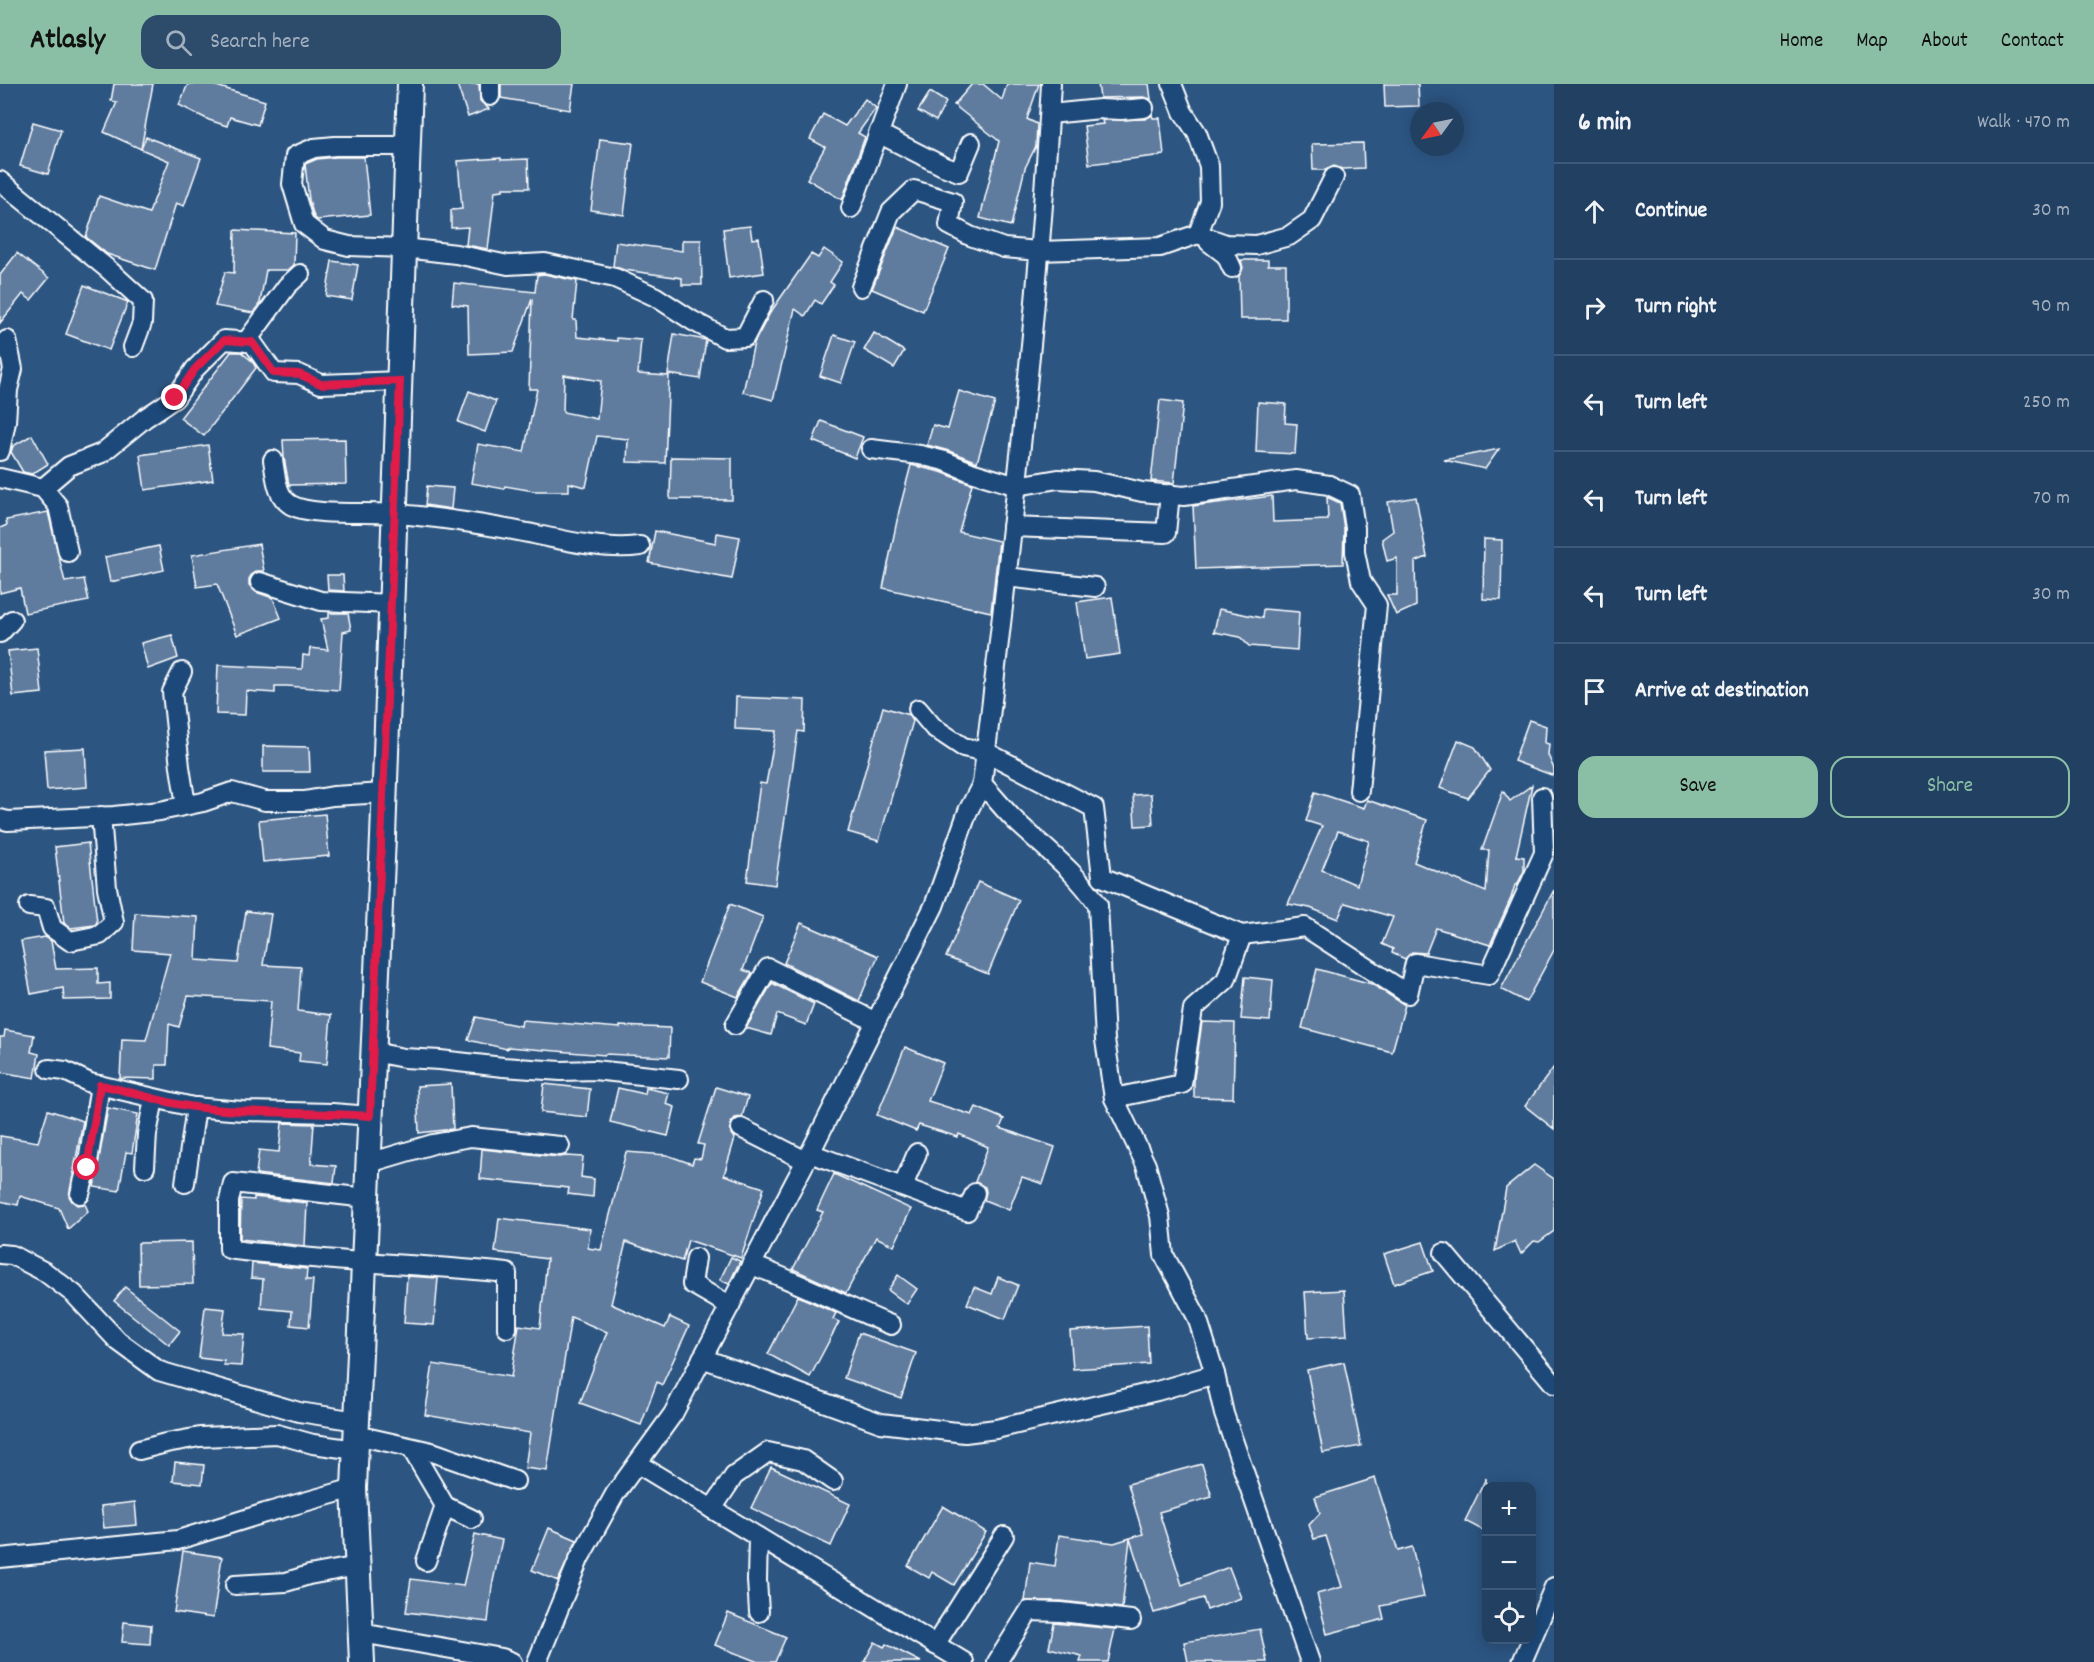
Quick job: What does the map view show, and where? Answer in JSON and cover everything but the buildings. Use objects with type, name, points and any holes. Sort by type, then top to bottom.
[{"type":"main road","points":[[362,1662],[354,1488],[385,793],[411,84]]},
{"type":"street","points":[[851,208],[897,84]]},
{"type":"street","points":[[537,1662],[579,1559],[615,1494],[673,1414],[808,1157],[934,906],[968,811],[982,784],[1017,486],[1046,182],[1051,84]]},
{"type":"street","points":[[1172,84],[1183,112],[1197,133],[1209,166],[1210,202],[1198,234]]},
{"type":"street","points":[[1050,114],[1100,109],[1144,108]]},
{"type":"street","points":[[878,133],[958,172],[971,143]]},
{"type":"street","points":[[408,146],[335,146],[314,148],[296,156],[292,184],[304,224],[325,240],[349,246],[404,248],[456,254],[508,265],[545,264],[615,278],[656,297],[725,338],[745,337],[764,300]]},
{"type":"street","points":[[861,287],[891,212],[914,190],[953,202],[949,225],[970,236],[1004,248],[1039,251],[1160,247],[1198,234],[1226,244],[1256,245],[1289,236],[1312,220],[1334,177]]},
{"type":"street","points":[[0,181],[109,270],[143,301],[142,323],[133,347]]},
{"type":"street","points":[[1198,234],[1226,255],[1232,268]]},
{"type":"street","points":[[246,342],[287,286],[300,274]]},
{"type":"street","points":[[0,451],[13,369],[7,340]]},
{"type":"street","points":[[43,488],[69,466],[102,453],[145,418],[175,398],[195,369],[224,340],[252,342],[274,373],[299,374],[321,384],[400,381]]},
{"type":"street","points":[[872,449],[920,455],[945,461],[971,472],[1017,486],[1058,479],[1094,481],[1142,492],[1184,496],[1296,480],[1329,485],[1350,495],[1355,528],[1355,552],[1361,581],[1377,605],[1359,791]]},
{"type":"street","points":[[273,460],[280,494],[291,504],[310,512],[395,514],[480,525],[566,541],[627,548],[640,546]]},
{"type":"street","points":[[0,478],[43,488],[58,506],[68,552]]},
{"type":"street","points":[[1012,527],[1166,533],[1170,494]]},
{"type":"street","points":[[1006,577],[1095,587]]},
{"type":"street","points":[[260,582],[321,602],[392,604]]},
{"type":"street","points":[[182,672],[172,692],[186,805]]},
{"type":"street","points":[[918,709],[933,727],[963,747],[986,752],[1094,808],[1102,878],[1242,935],[1305,927],[1408,993],[1415,963],[1489,975],[1544,853],[1542,796]]},
{"type":"street","points":[[982,784],[1018,824],[1087,888],[1098,905],[1105,1040],[1114,1098],[1146,1165],[1160,1216],[1164,1255],[1197,1317],[1215,1374],[1224,1414],[1310,1662]]},
{"type":"street","points":[[0,819],[8,821],[160,811],[232,792],[265,801],[304,801],[333,796],[385,793]]},
{"type":"street","points":[[29,906],[46,908],[52,928],[70,942],[100,935],[114,922],[107,888],[101,816]]},
{"type":"street","points":[[1114,1098],[1182,1084],[1193,1009],[1226,980],[1242,935]]},
{"type":"street","points":[[735,1025],[768,968],[876,1022]]},
{"type":"street","points":[[373,1053],[503,1067],[561,1071],[594,1070],[679,1079]]},
{"type":"street","points":[[49,1069],[65,1071],[90,1083],[196,1107],[243,1112],[332,1113],[370,1116]]},
{"type":"street","points":[[80,1194],[87,1168],[100,1085]]},
{"type":"street","points":[[145,1167],[147,1134],[154,1099]]},
{"type":"street","points":[[185,1183],[196,1107]]},
{"type":"street","points":[[741,1128],[808,1157],[903,1186],[968,1211],[975,1193]]},
{"type":"street","points":[[369,1163],[434,1144],[471,1137],[560,1146]]},
{"type":"street","points":[[903,1186],[917,1153]]},
{"type":"street","points":[[367,1198],[233,1183],[229,1202],[229,1249],[364,1263],[442,1266],[507,1273],[507,1328]]},
{"type":"street","points":[[1444,1253],[1554,1384]]},
{"type":"street","points":[[0,1254],[12,1255],[45,1272],[74,1294],[118,1341],[159,1371],[299,1412],[356,1435],[432,1452],[515,1481]]},
{"type":"street","points":[[696,1258],[692,1284],[730,1306]]},
{"type":"street","points":[[751,1265],[790,1279],[842,1305],[891,1325]]},
{"type":"street","points":[[702,1358],[880,1423],[965,1433],[1019,1424],[1157,1391],[1215,1374]]},
{"type":"street","points":[[139,1450],[200,1437],[277,1434],[313,1444],[356,1435]]},
{"type":"street","points":[[411,1448],[445,1506],[472,1519]]},
{"type":"street","points":[[712,1509],[734,1476],[768,1452],[803,1460],[833,1480]]},
{"type":"street","points":[[638,1464],[964,1662]]},
{"type":"street","points":[[0,1558],[178,1540],[354,1488]]},
{"type":"street","points":[[426,1561],[445,1506]]},
{"type":"street","points":[[935,1645],[1004,1536]]},
{"type":"street","points":[[758,1537],[759,1612]]},
{"type":"street","points":[[235,1585],[286,1582],[309,1575],[358,1566]]},
{"type":"street","points":[[1522,1662],[1554,1587]]},
{"type":"street","points":[[997,1662],[1029,1611],[1131,1620]]},
{"type":"street","points":[[361,1633],[419,1642],[502,1658],[512,1662]]},
{"type":"route","points":[[87,1168],[100,1085],[193,1107],[243,1112],[273,1111],[370,1116],[400,381],[321,384],[299,374],[274,373],[252,342],[224,340],[195,369],[175,398]]}]
